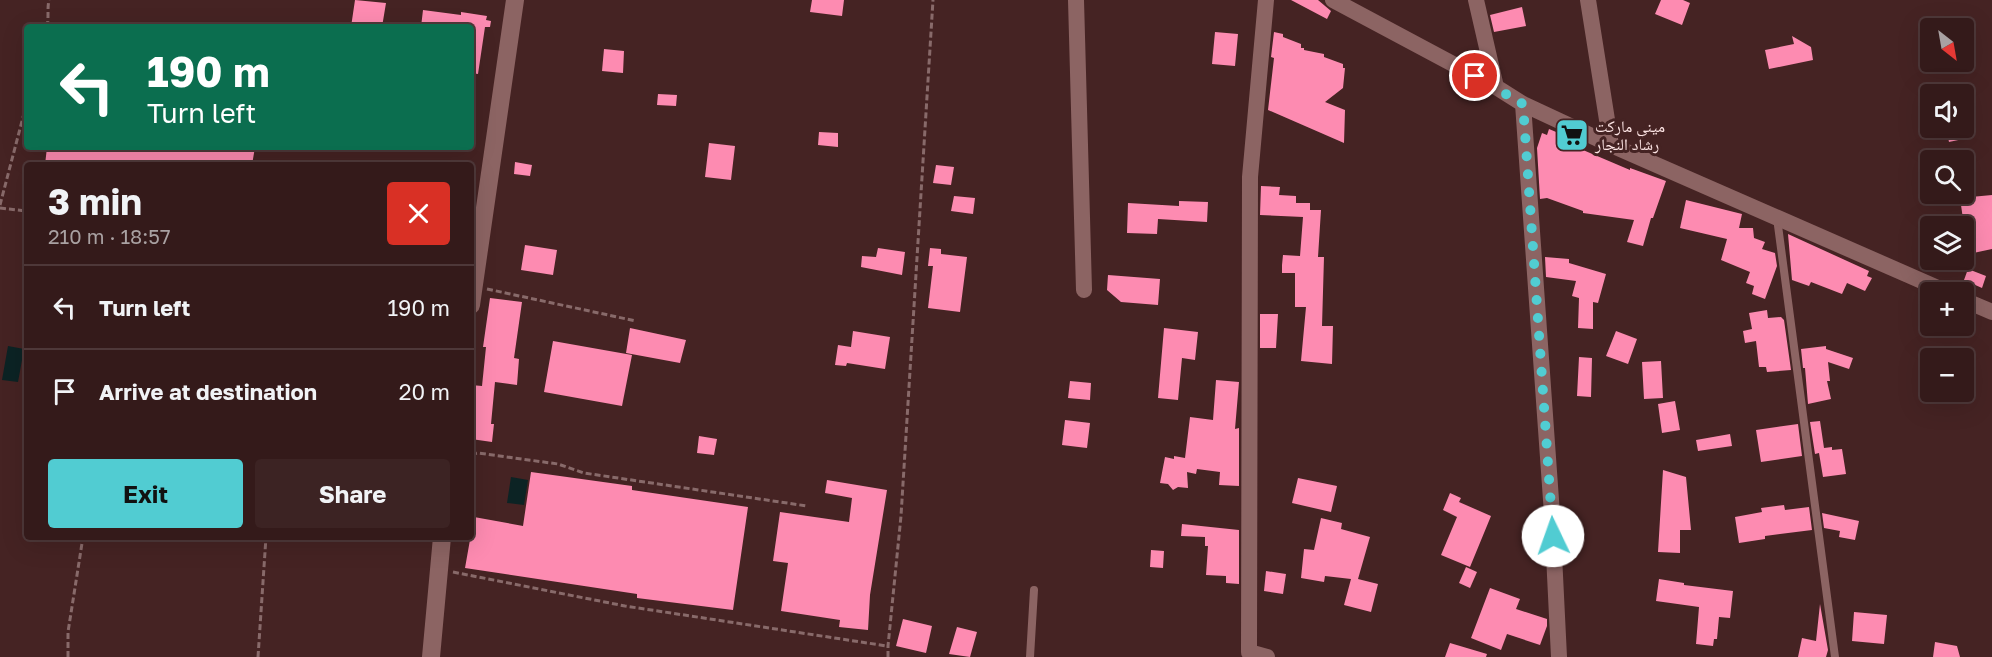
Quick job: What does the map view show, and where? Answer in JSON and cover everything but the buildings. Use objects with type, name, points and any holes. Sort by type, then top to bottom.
[{"type":"street","points":[[474,282],[515,0]]},
{"type":"street","points":[[1076,0],[1084,290]]},
{"type":"street","points":[[1266,0],[1250,177],[1249,652],[1267,657]]},
{"type":"street","points":[[1333,0],[1496,87],[1523,104],[1924,282]]},
{"type":"street","points":[[1476,0],[1496,87]]},
{"type":"street","points":[[1588,0],[1611,145]]},
{"type":"street","points":[[1523,104],[1551,502],[1559,657]]},
{"type":"street","points":[[1974,304],[1992,312]]},
{"type":"street","points":[[431,657],[442,540]]},
{"type":"lane","points":[[1777,218],[1835,657]]},
{"type":"lane","points":[[1030,657],[1034,590]]},
{"type":"path","points":[[47,24],[46,13],[49,0]]},
{"type":"path","points":[[888,657],[901,516],[933,0]]},
{"type":"path","points":[[24,114],[0,206],[24,210]]},
{"type":"path","points":[[474,296],[636,321]]},
{"type":"path","points":[[474,454],[558,464],[585,473],[807,506]]},
{"type":"path","points":[[68,657],[68,632],[83,540]]},
{"type":"path","points":[[258,657],[266,540]]},
{"type":"path","points":[[440,569],[625,606],[888,646]]},
{"type":"water","points":[[8,346],[24,349],[18,382],[2,380]]},
{"type":"water","points":[[511,477],[528,480],[524,505],[507,503]]},
{"type":"place","name":"ميني ماركت رشاد النجار","points":[[1572,135]]},
{"type":"route","points":[[1475,76],[1523,104],[1553,536]]}]
